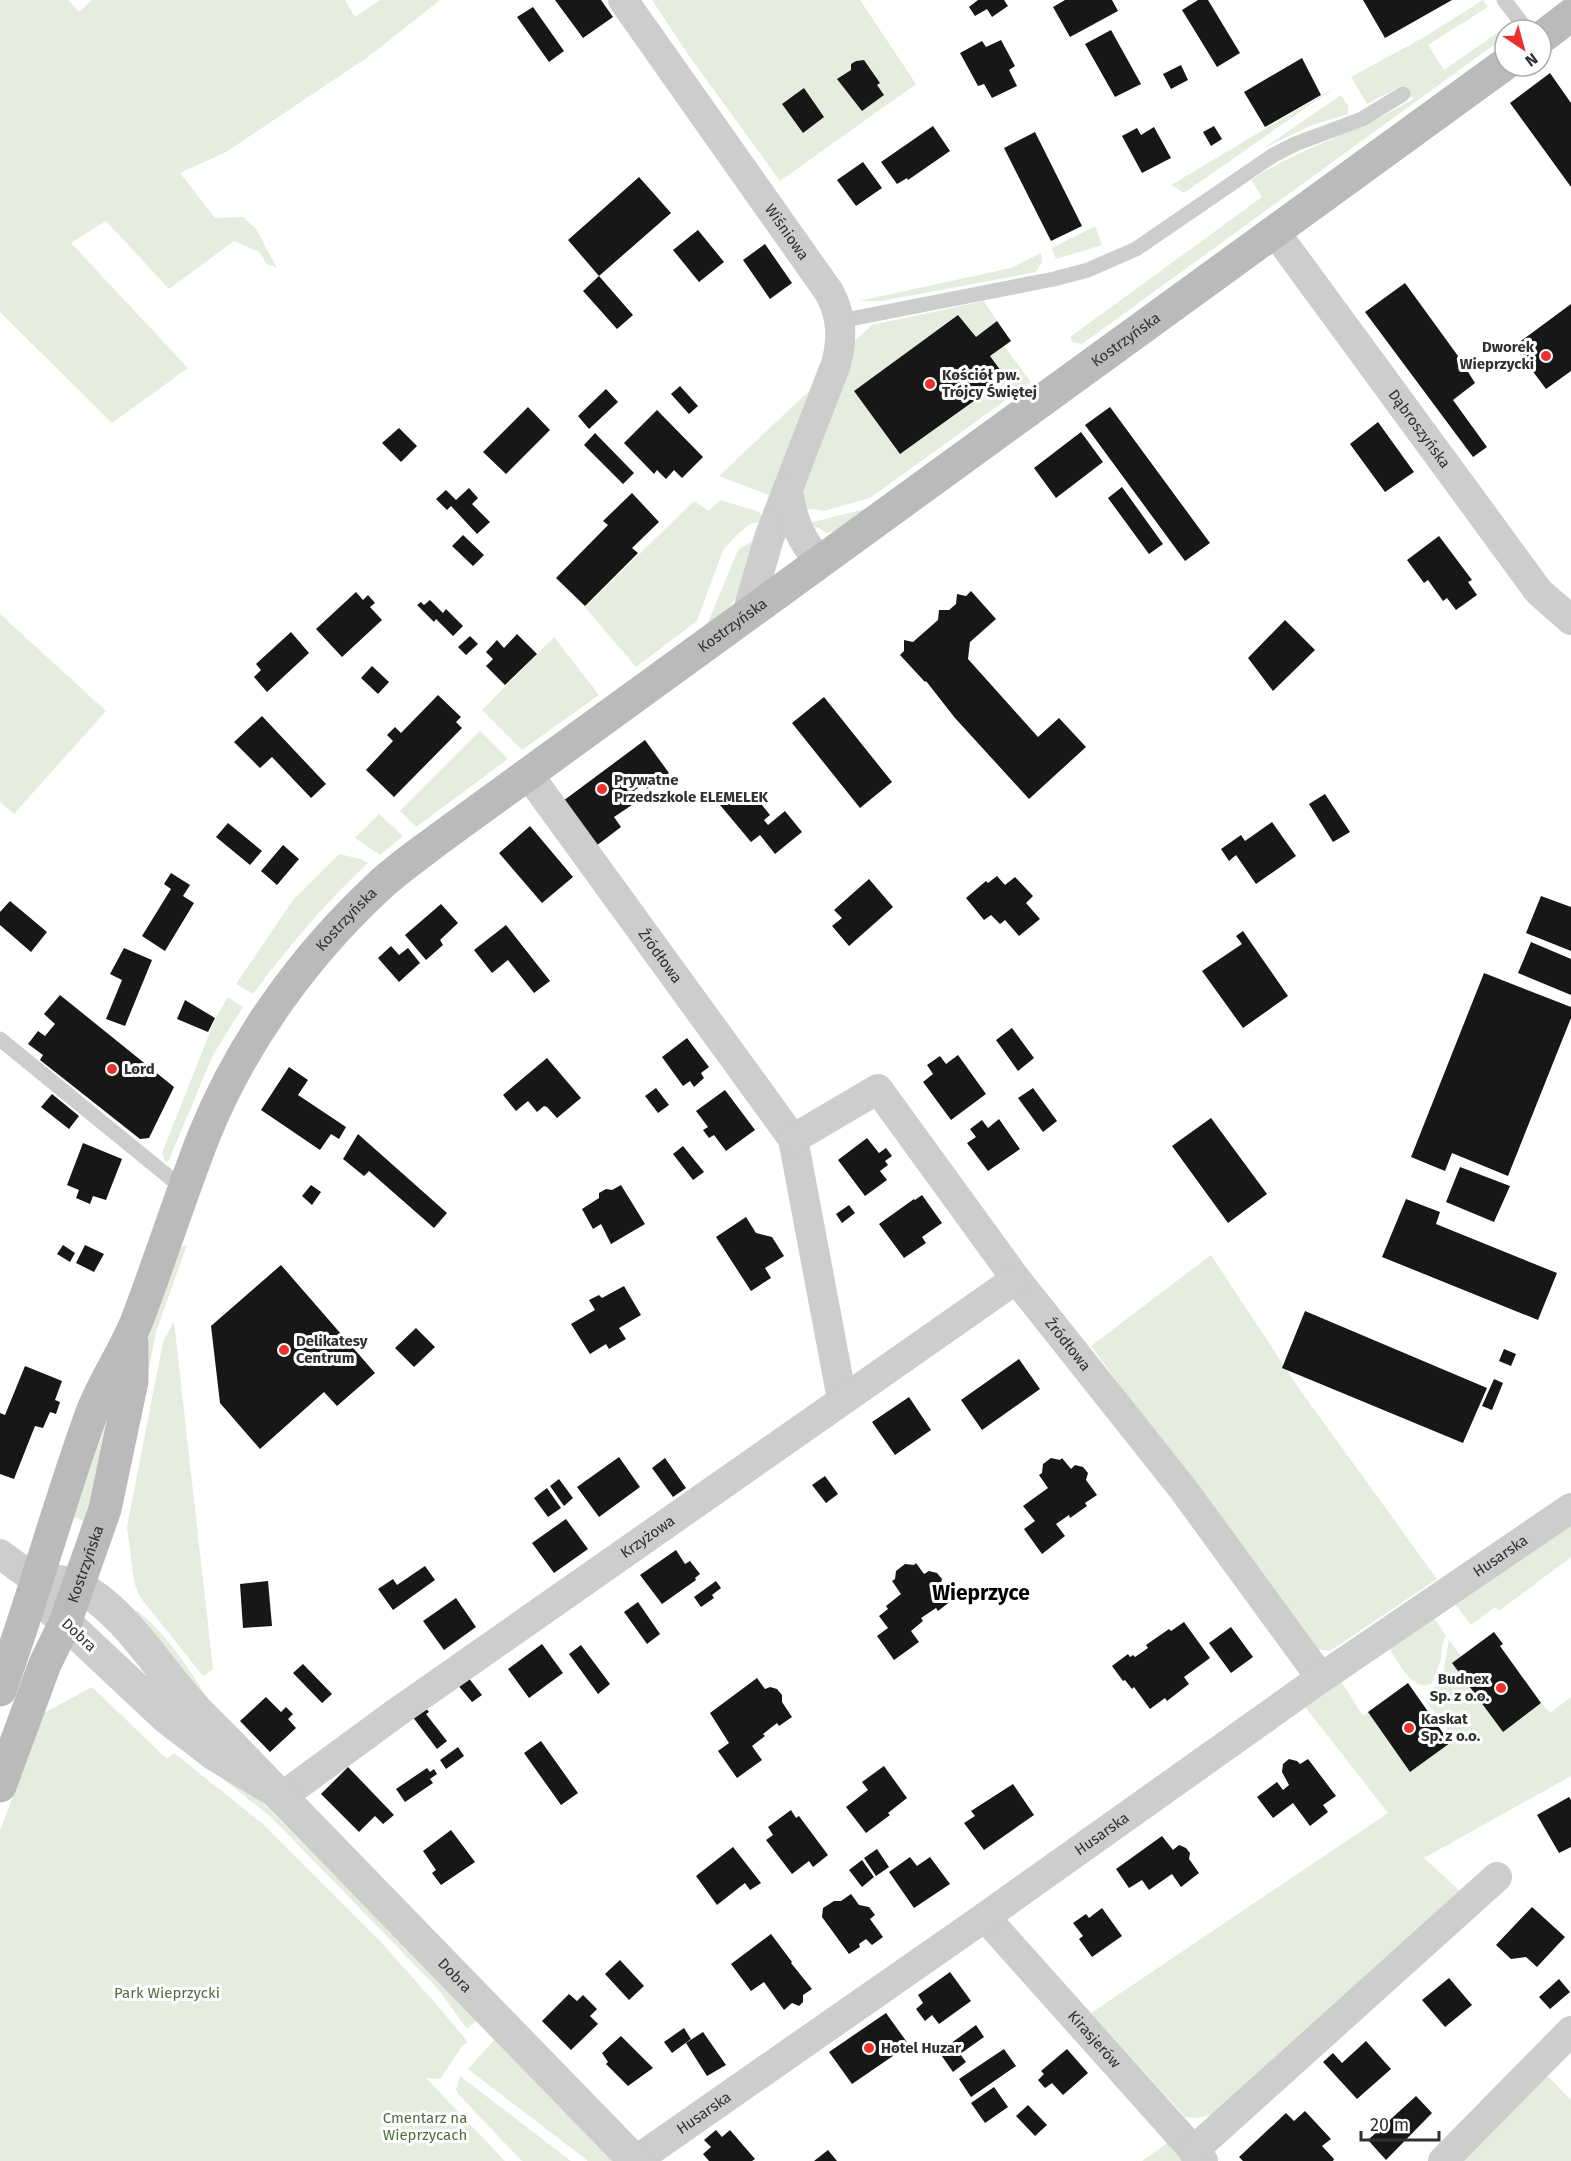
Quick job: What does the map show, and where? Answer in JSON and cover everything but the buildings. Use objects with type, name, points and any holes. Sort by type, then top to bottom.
[{"type":"main road","points":[[1553,29],[1571,15]]},
{"type":"main road","name":"Kostrzyńska","points":[[0,1690],[37,1581],[54,1520],[92,1412],[133,1332],[204,1137],[228,1083],[253,1037],[325,941],[392,876],[528,774],[1493,73]]},
{"type":"main road","name":"Kostrzyńska","points":[[0,1786],[45,1664],[65,1623],[105,1509],[121,1442],[132,1381],[133,1332]]},
{"type":"street","name":"Wiśniowa","points":[[623,0],[829,292],[836,304],[840,321],[840,348],[836,364],[769,538],[747,614]]},
{"type":"street","name":"Dąbroszyńska","points":[[1275,231],[1539,592],[1571,620]]},
{"type":"street","points":[[788,491],[796,528],[810,552],[820,562]]},
{"type":"street","name":"Źródłowa","points":[[528,774],[792,1139],[842,1400]]},
{"type":"street","name":"Źródłowa","points":[[792,1139],[878,1089],[1016,1279],[1184,1489],[1321,1678]]},
{"type":"street","name":"Krzyżowa","points":[[278,1794],[295,1787],[396,1713],[1016,1279]]},
{"type":"street","name":"Husarska","points":[[635,2161],[986,1917],[1321,1678],[1571,1508]]},
{"type":"street","points":[[0,1554],[37,1581]]},
{"type":"street","name":"Dobra","points":[[278,1794],[213,1754],[167,1718],[65,1623],[51,1608],[37,1581],[59,1581],[78,1587],[90,1594],[121,1621],[180,1691],[278,1794],[635,2161]]},
{"type":"street","points":[[1198,2156],[1497,1876]]},
{"type":"street","name":"Kirasjerów","points":[[986,1917],[1198,2156]]},
{"type":"street","points":[[1443,2161],[1571,2031]]},
{"type":"lane","points":[[1504,0],[1518,18]]},
{"type":"lane","points":[[840,321],[1054,279],[1088,270],[1120,257],[1152,240],[1272,156],[1295,144],[1362,119],[1403,94]]},
{"type":"lane","points":[[0,1039],[185,1190]]},
{"type":"green space","points":[[0,0],[68,0],[79,12],[92,0],[345,0],[355,17],[380,0],[440,0],[368,57],[226,152],[180,173],[215,218],[243,217],[256,229],[277,268],[267,264],[259,252],[234,241],[169,289],[106,221],[71,243],[188,368],[112,423],[0,312]]},
{"type":"green space","points":[[652,0],[860,0],[916,84],[780,181],[687,53]]},
{"type":"green space","points":[[1483,0],[1488,7],[1428,45],[1444,70],[1493,36],[1493,46],[1082,344],[1073,342],[1070,337],[1262,197],[1251,180],[1414,98],[1408,96],[1401,86],[1367,104],[1351,77],[1426,36]]},
{"type":"green space","points":[[1337,86],[1184,193],[1171,185]]},
{"type":"green space","points":[[1341,95],[1348,106],[1348,114],[1312,125],[1264,148]]},
{"type":"green space","points":[[1095,226],[1102,245],[1056,259],[1052,248]]},
{"type":"green space","points":[[1041,253],[1042,262],[1036,272],[882,301],[859,301],[1011,268]]},
{"type":"green space","points":[[984,301],[997,321],[976,337],[958,315],[854,391],[900,454],[1006,378],[990,356],[1004,346],[1031,382],[870,498],[824,511],[813,509],[800,511],[801,491],[854,342],[872,325]]},
{"type":"green space","points":[[810,390],[771,496],[719,476]]},
{"type":"green space","points":[[720,500],[760,512],[764,521],[750,524],[723,550],[697,621],[636,667],[585,607],[694,501],[709,511]]},
{"type":"green space","points":[[869,508],[839,530],[827,533],[809,523]]},
{"type":"green space","points":[[760,536],[739,593],[725,612],[706,627],[738,550]]},
{"type":"green space","points":[[0,614],[106,711],[14,814],[0,802]]},
{"type":"green space","points":[[554,637],[599,695],[522,750],[482,710]]},
{"type":"green space","points":[[480,731],[508,759],[416,827],[400,811]]},
{"type":"green space","points":[[379,814],[403,836],[380,855],[355,838]]},
{"type":"green space","points":[[339,854],[368,863],[308,926],[253,994],[236,984],[293,900]]},
{"type":"green space","points":[[228,997],[243,1007],[213,1055],[168,1162],[165,1161],[162,1153],[216,1017]]},
{"type":"green space","points":[[187,1245],[156,1332],[135,1443],[147,1341],[177,1253],[182,1246]]},
{"type":"green space","points":[[1211,1255],[1300,1390],[1437,1579],[1330,1651],[1312,1648],[1091,1346]]},
{"type":"green space","points":[[174,1321],[213,1669],[203,1676],[140,1597],[134,1582],[127,1527],[163,1342]]},
{"type":"green space","points":[[109,1414],[86,1522],[74,1517]]},
{"type":"green space","points":[[1571,1522],[1571,1557],[1499,1611],[1495,1607],[1471,1625],[1451,1599]]},
{"type":"green space","points":[[134,1611],[138,1611],[148,1620],[167,1641],[193,1675],[207,1700]]},
{"type":"green space","points":[[1433,1617],[1446,1635],[1442,1645],[1441,1660],[1432,1683],[1425,1685],[1413,1680],[1401,1668],[1389,1648]]},
{"type":"green space","points":[[1449,1640],[1461,1656],[1452,1663],[1503,1732],[1541,1703],[1550,1713],[1571,1697],[1571,1776],[1424,1858],[1460,1891],[1218,2113],[1198,2118],[1185,2117],[1091,2013],[1388,1813],[1303,1704],[1340,1680],[1363,1716],[1368,1712],[1410,1772],[1454,1739],[1426,1701],[1443,1674]]},
{"type":"green space","name":"Park Wieprzycki","points":[[92,1687],[167,1759],[174,1753],[264,1825],[379,1940],[438,2006],[468,2042],[463,2045],[440,2079],[426,2078],[505,2161],[0,2161],[0,1831],[44,1713]]},
{"type":"green space","points":[[196,1758],[255,1795],[477,2020],[467,2029],[438,1989],[271,1817]]},
{"type":"green space","points":[[495,2039],[612,2161],[588,2161],[468,2069]]},
{"type":"green space","points":[[1543,2071],[1571,2100],[1571,2161],[1452,2161]]},
{"type":"green space","points":[[460,2076],[571,2161],[522,2161],[459,2095],[456,2089]]},
{"type":"green space","points":[[1173,2139],[1193,2161],[1142,2161]]},
{"type":"place","name":"Dworek Wieprzycki","points":[[1546,356]]},
{"type":"place","name":"Kościół pw. Trójcy Świętej","points":[[930,384]]},
{"type":"place","name":"Prywatne Przedszkole ELEMELEK","points":[[602,789]]},
{"type":"place","name":"Lord","points":[[112,1069]]},
{"type":"place","name":"Delikatesy Centrum","points":[[284,1350]]},
{"type":"place","name":"Budnex Sp. z o.o.","points":[[1501,1688]]},
{"type":"place","name":"Kaskat Sp. z o.o.","points":[[1409,1728]]},
{"type":"place","name":"Hotel Huzar","points":[[869,2048]]},
{"type":"district","name":"Wieprzyce","points":[[981,1593]]},
{"type":"park label","name":"Cmentarz na Wieprzycach","points":[[425,2126]]}]
